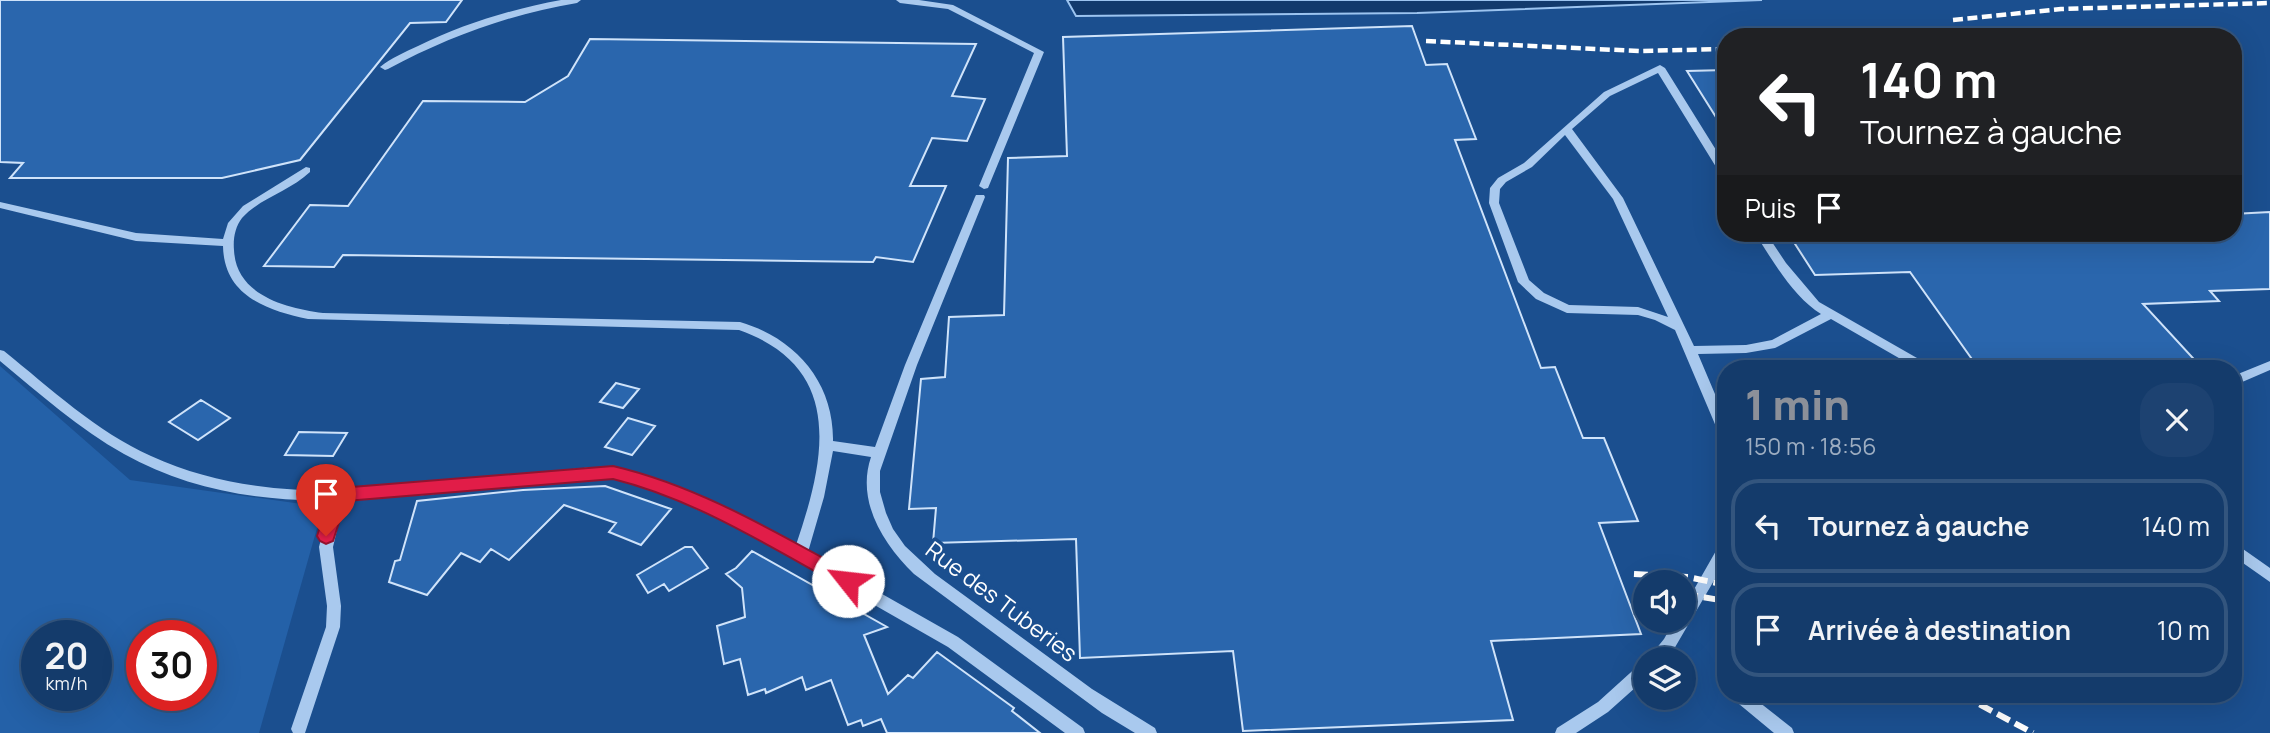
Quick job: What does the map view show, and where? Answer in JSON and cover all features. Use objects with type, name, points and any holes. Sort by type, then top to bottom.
[{"type":"street","points":[[385,67],[429,43],[474,25],[534,8],[578,0]]},
{"type":"street","name":"Rue des Tuberies","points":[[900,0],[932,3],[957,10],[1038,52],[911,365],[879,453],[872,480],[874,498],[887,529],[905,556],[928,576],[1092,696],[1149,733]]},
{"type":"street","points":[[1680,329],[1645,312],[1567,309],[1540,296],[1524,282],[1494,203],[1494,193],[1499,184],[1528,165],[1607,94],[1660,68],[1717,160]]},
{"type":"street","points":[[1566,129],[1618,198],[1690,350],[1717,414]]},
{"type":"street","points":[[306,170],[293,182],[241,213],[232,226],[228,243],[228,264],[231,272],[242,285],[271,304],[311,316],[740,326],[749,328],[786,350],[810,376],[825,417],[826,445],[812,516],[800,554]]},
{"type":"street","points":[[0,205],[136,237],[228,243]]},
{"type":"street","points":[[1767,242],[1799,288],[1829,315],[1911,360]]},
{"type":"street","points":[[1690,350],[1757,348],[1774,344],[1829,315]]},
{"type":"street","points":[[0,354],[106,435],[161,466],[211,482],[298,495],[339,495],[613,472],[661,486],[750,527],[953,642],[1077,733]]},
{"type":"street","points":[[2242,377],[2270,365]]},
{"type":"street","points":[[826,445],[879,453]]},
{"type":"street","points":[[299,729],[333,628],[334,606],[326,547],[339,495]]},
{"type":"street","points":[[2242,555],[2270,576]]},
{"type":"street","points":[[1696,598],[1717,561]]},
{"type":"street","points":[[1563,733],[1603,707],[1633,680]]},
{"type":"street","points":[[1749,703],[1786,733]]},
{"type":"shaded area","points":[[1067,0],[1762,0],[1417,13],[1076,16]]},
{"type":"shaded area","points":[[0,366],[130,480],[323,507],[259,733],[0,733]]},
{"type":"building","points":[[0,0],[462,0],[446,22],[410,23],[300,160],[222,178],[10,178],[23,163],[0,162]]},
{"type":"building","points":[[1412,26],[1426,65],[1447,64],[1476,139],[1455,140],[1541,368],[1555,367],[1583,438],[1604,438],[1638,521],[1599,523],[1633,613],[1633,633],[1641,634],[1491,641],[1513,720],[1243,731],[1233,651],[1080,658],[1076,539],[933,543],[936,508],[909,509],[921,379],[945,377],[949,317],[1004,315],[1008,158],[1067,156],[1063,37]]},
{"type":"building","points":[[590,39],[976,44],[952,96],[985,99],[967,141],[932,138],[910,186],[946,186],[913,262],[876,257],[873,262],[343,255],[334,267],[264,266],[310,205],[348,206],[423,101],[525,102],[568,76]]},
{"type":"building","points":[[1717,70],[1717,119],[1687,71]]},
{"type":"building","points":[[2270,212],[2270,289],[2210,291],[2219,301],[2143,304],[2195,360],[1973,360],[1910,272],[1815,275],[1794,242],[2242,242],[2242,214]]},
{"type":"building","points":[[616,383],[639,389],[623,408],[600,402]]},
{"type":"building","points":[[201,400],[230,418],[198,440],[169,422]]},
{"type":"building","points":[[628,418],[655,426],[632,455],[605,447]]},
{"type":"building","points":[[299,432],[347,433],[333,456],[285,455]]},
{"type":"building","points":[[605,486],[671,509],[641,545],[609,532],[616,523],[564,505],[509,560],[491,549],[480,562],[461,553],[427,595],[389,582],[395,561],[400,560],[417,501],[523,490]]},
{"type":"building","points":[[685,547],[692,547],[708,568],[669,591],[664,584],[648,593],[637,575]]},
{"type":"building","points":[[752,551],[887,627],[864,635],[888,694],[908,675],[913,678],[937,652],[1014,708],[1012,711],[1040,733],[887,733],[881,719],[863,726],[861,720],[848,725],[831,680],[806,690],[802,677],[766,693],[765,689],[748,695],[740,659],[724,664],[717,626],[745,617],[742,588],[726,574],[736,568]]},
{"type":"railway","points":[[1953,20],[2061,9],[2270,3]]},
{"type":"railway","points":[[1426,41],[1639,51],[1717,49]]},
{"type":"railway","points":[[1696,579],[1717,583]]},
{"type":"railway","points":[[1696,596],[1717,600]]},
{"type":"railway","points":[[1977,703],[2033,733]]},
{"type":"route","points":[[326,536],[339,495],[613,472],[648,481],[750,527],[848,581]]}]
